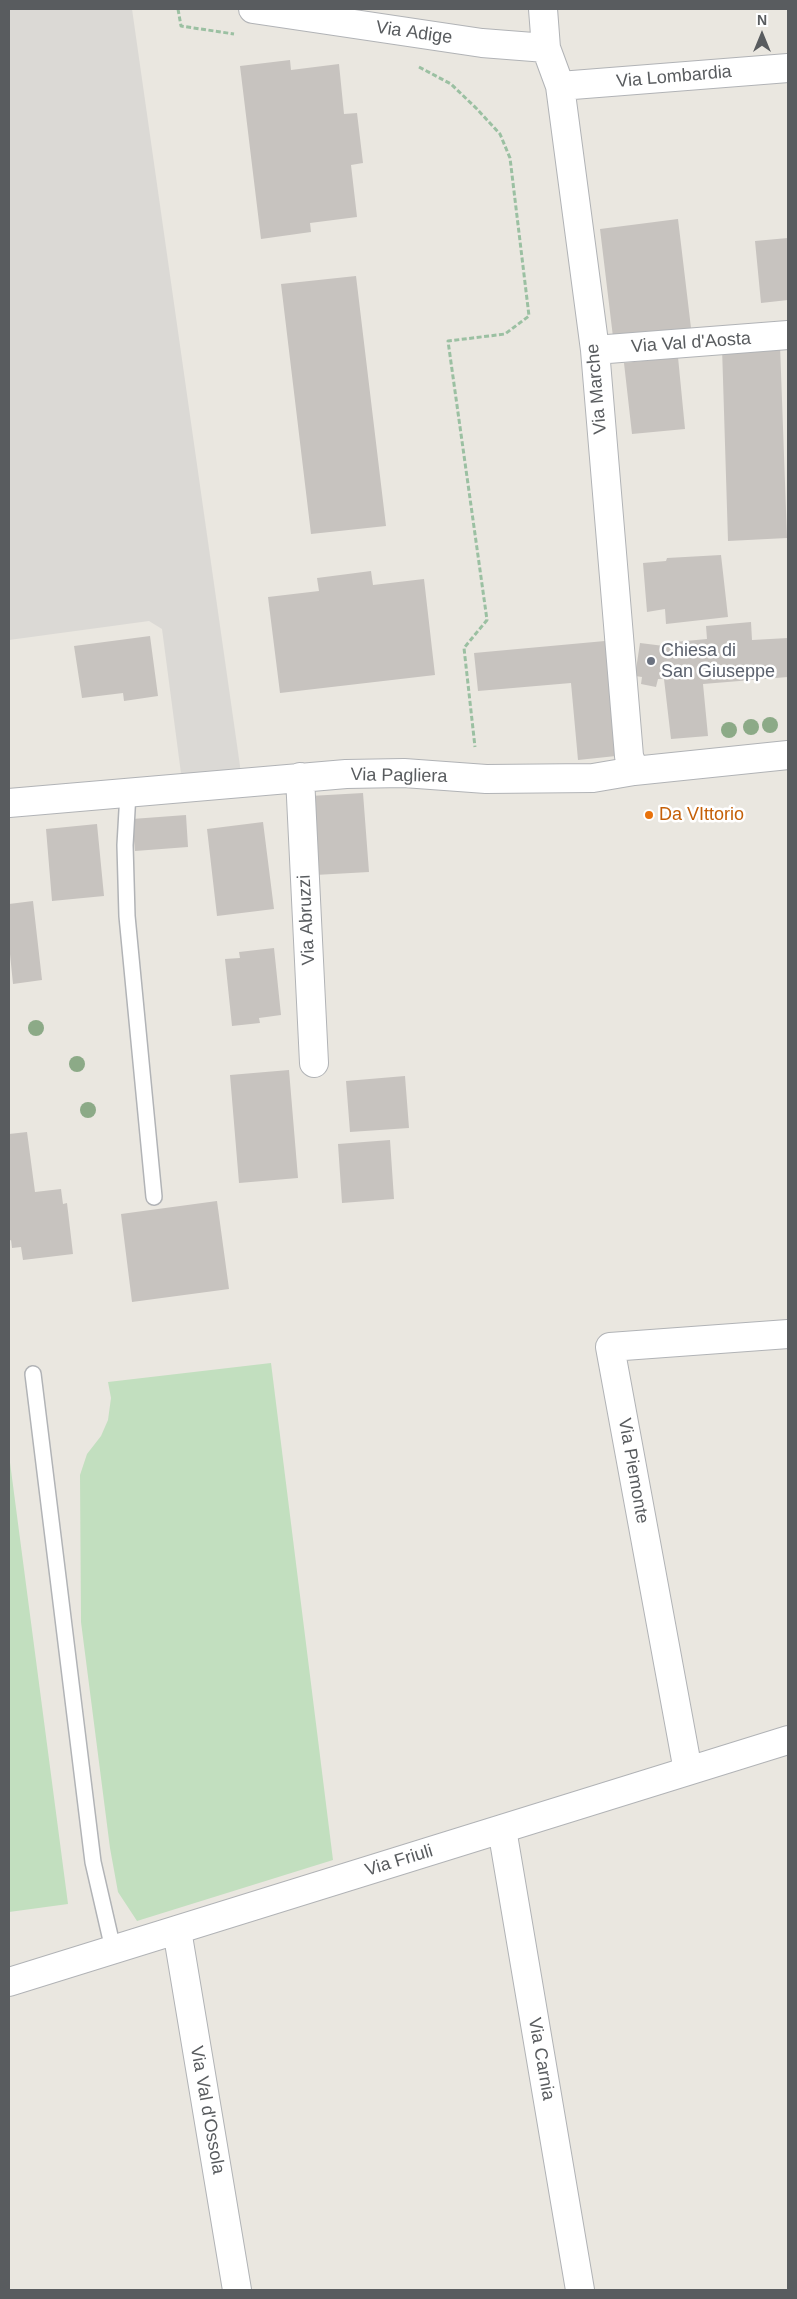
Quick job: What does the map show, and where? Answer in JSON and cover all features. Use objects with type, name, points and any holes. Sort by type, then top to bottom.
[{"type":"street","name":"Via Adige","points":[[253,9],[482,43],[546,48]]},
{"type":"street","name":"Via Marche","points":[[543,9],[546,48],[560,86],[594,350],[629,756],[634,771]]},
{"type":"street","name":"Via Lombardia","points":[[560,86],[788,68]]},
{"type":"street","name":"Via Val d'Aosta","points":[[594,350],[788,335]]},
{"type":"street","name":"Via Pagliera","points":[[9,803],[300,777],[404,773],[486,779],[570,779],[788,755]]},
{"type":"street","name":"Via Abruzzi","points":[[300,777],[314,1063]]},
{"type":"street","name":"Via Piemonte","points":[[688,1771],[610,1347],[788,1334]]},
{"type":"street","name":"Via Friuli","points":[[9,1982],[788,1740]]},
{"type":"street","name":"Via Carnia","points":[[502,1829],[580,2290]]},
{"type":"street","name":"Via Val d'Ossola","points":[[177,1930],[237,2290]]},
{"type":"lane","points":[[128,793],[125,845],[127,916],[154,1197]]},
{"type":"lane","points":[[33,1374],[93,1862],[113,1950]]},
{"type":"path","points":[[178,9],[181,26],[240,35]]},
{"type":"path","points":[[410,65],[419,67],[452,84],[500,134],[510,158],[529,316],[505,334],[448,341],[487,620],[464,648],[476,753]]},
{"type":"shaded area","points":[[9,9],[132,9],[241,773],[182,781],[162,629],[149,621],[9,640]]},
{"type":"green space","points":[[271,1363],[333,1860],[137,1921],[118,1892],[110,1848],[81,1622],[80,1475],[87,1454],[101,1436],[108,1420],[111,1398],[108,1382]]},
{"type":"green space","points":[[9,1455],[68,1904],[9,1912]]},
{"type":"building","points":[[290,60],[291,70],[339,64],[344,114],[357,113],[363,163],[351,165],[357,217],[310,223],[311,232],[261,239],[240,66]]},
{"type":"building","points":[[678,219],[691,328],[613,337],[600,229]]},
{"type":"building","points":[[788,238],[788,300],[761,303],[755,241]]},
{"type":"building","points":[[356,276],[386,526],[311,534],[281,284]]},
{"type":"building","points":[[780,345],[787,538],[728,541],[722,347]]},
{"type":"building","points":[[678,357],[685,429],[632,434],[624,363]]},
{"type":"building","points":[[721,555],[728,617],[666,624],[665,609],[647,612],[643,563],[666,561],[667,558]]},
{"type":"building","points":[[371,571],[373,585],[424,579],[435,675],[280,693],[268,597],[319,591],[317,578]]},
{"type":"building","points":[[751,622],[752,640],[788,638],[788,677],[703,684],[708,736],[671,739],[664,679],[658,679],[656,687],[641,684],[642,677],[635,676],[640,643],[664,646],[664,643],[707,639],[706,626]]},
{"type":"building","points":[[150,636],[158,696],[124,701],[123,693],[82,698],[74,646]]},
{"type":"building","points":[[605,641],[616,756],[578,760],[571,683],[478,691],[474,653]]},
{"type":"building","points":[[363,793],[369,872],[315,875],[310,796]]},
{"type":"building","points":[[186,815],[188,847],[135,851],[132,819]]},
{"type":"building","points":[[263,822],[274,909],[217,916],[207,829]]},
{"type":"building","points":[[97,824],[104,896],[52,901],[46,829]]},
{"type":"building","points":[[33,901],[42,980],[13,984],[9,944],[9,904]]},
{"type":"building","points":[[274,948],[281,1015],[259,1018],[260,1023],[232,1026],[225,959],[240,958],[239,952]]},
{"type":"building","points":[[289,1070],[298,1178],[239,1183],[230,1075]]},
{"type":"building","points":[[405,1076],[409,1128],[350,1132],[346,1081]]},
{"type":"building","points":[[27,1132],[35,1192],[61,1189],[63,1204],[67,1203],[73,1254],[23,1260],[21,1247],[12,1248],[11,1240],[9,1241],[9,1134]]},
{"type":"building","points":[[390,1140],[394,1199],[342,1203],[338,1144]]},
{"type":"building","points":[[217,1201],[229,1289],[132,1302],[121,1214]]},
{"type":"place","name":"Chiesa di San Giuseppe","points":[[651,661]]},
{"type":"place","name":"Da VIttorio","points":[[649,815]]}]
